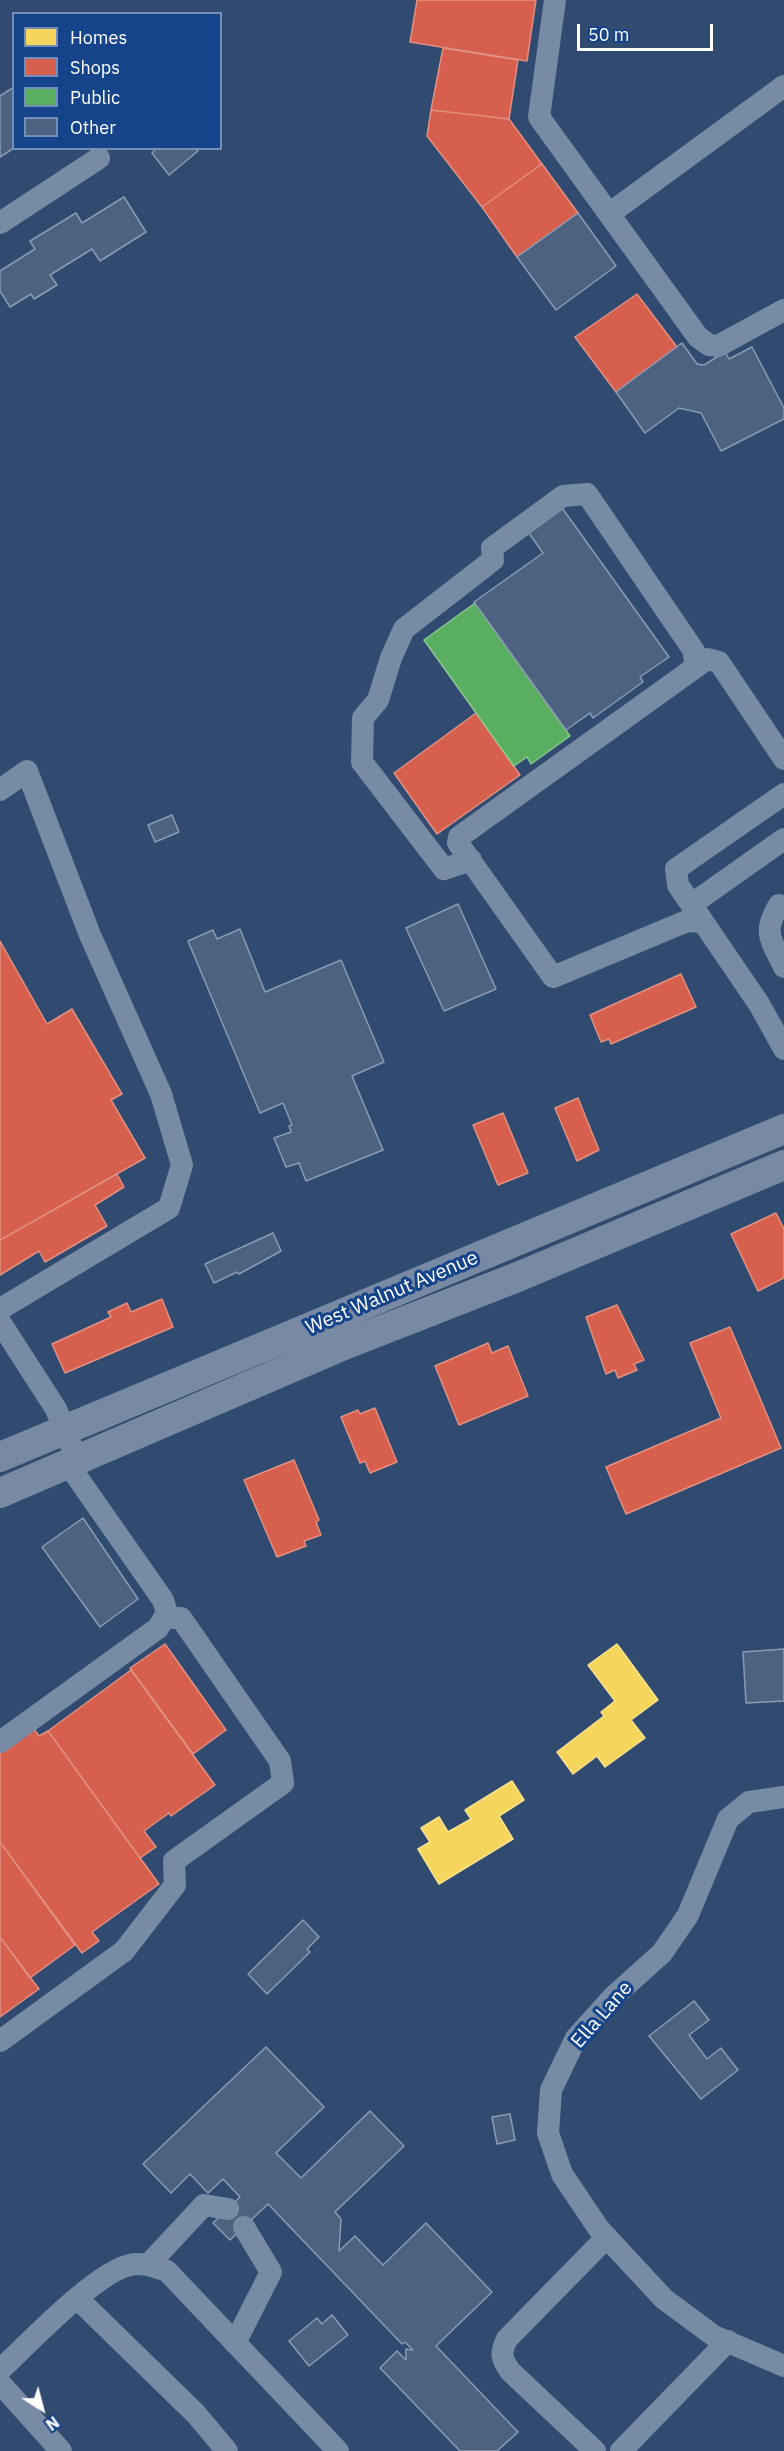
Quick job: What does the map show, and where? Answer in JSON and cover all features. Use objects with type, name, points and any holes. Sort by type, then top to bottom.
[{"type":"main road","name":"West Walnut Avenue","points":[[0,1457],[784,1129]]},
{"type":"main road","name":"West Walnut Avenue","points":[[0,1493],[344,1346],[520,1276],[784,1165]]},
{"type":"street","points":[[555,0],[539,117],[698,337],[709,345],[718,346],[784,310]]},
{"type":"street","points":[[609,214],[784,86]]},
{"type":"street","points":[[0,222],[99,158]]},
{"type":"street","points":[[471,860],[444,869],[362,762],[363,718],[378,700],[391,658],[404,629],[493,560],[492,548],[563,496],[587,494],[694,651],[695,667]]},
{"type":"street","points":[[784,759],[719,662],[707,658],[459,837],[458,843],[553,977],[687,921],[784,839]]},
{"type":"street","points":[[0,790],[27,771],[90,935],[161,1094],[182,1165],[169,1208],[0,1309]]},
{"type":"street","points":[[784,794],[676,869],[678,885],[759,1004],[784,1049]]},
{"type":"street","points":[[779,905],[769,922],[771,938],[784,967]]},
{"type":"street","points":[[0,1322],[56,1409],[65,1430],[73,1462],[163,1600],[167,1613],[158,1628],[0,1742]]},
{"type":"street","points":[[0,2041],[124,1951],[175,1885],[174,1861],[283,1783],[280,1761],[181,1618],[164,1618]]},
{"type":"street","name":"Ella Lane","points":[[784,1797],[749,1802],[728,1819],[688,1916],[662,1953],[613,1997],[576,2038],[551,2090],[548,2133],[562,2174],[607,2237],[664,2299],[714,2336],[784,2366]]},
{"type":"street","points":[[148,2265],[204,2205],[228,2209]]},
{"type":"street","points":[[235,2343],[271,2272],[244,2227]]},
{"type":"street","points":[[595,2451],[511,2372],[502,2361],[501,2351],[507,2339],[607,2237]]},
{"type":"street","points":[[0,2370],[112,2271],[131,2264],[148,2265],[166,2271],[338,2451]]},
{"type":"street","points":[[78,2299],[196,2414],[227,2451]]},
{"type":"street","points":[[621,2451],[728,2341]]},
{"type":"street","points":[[0,2383],[61,2451]]},
{"type":"building: Homes","points":[[617,1644],[658,1700],[631,1720],[645,1738],[605,1767],[597,1756],[573,1774],[557,1752],[604,1716],[601,1712],[615,1701],[588,1665]]},
{"type":"building: Homes","points":[[512,1781],[524,1800],[499,1816],[513,1839],[439,1884],[418,1849],[430,1842],[421,1828],[439,1817],[448,1832],[471,1819],[465,1810]]},
{"type":"building: Shops","points":[[417,0],[536,0],[527,61],[410,42]]},
{"type":"building: Shops","points":[[443,48],[518,60],[509,119],[431,110]]},
{"type":"building: Shops","points":[[431,110],[509,119],[542,164],[482,207],[427,136]]},
{"type":"building: Shops","points":[[542,164],[578,213],[517,257],[482,207]]},
{"type":"building: Shops","points":[[637,294],[677,347],[616,392],[575,337]]},
{"type":"building: Shops","points":[[476,713],[520,775],[437,834],[394,773]]},
{"type":"building: Shops","points":[[0,941],[47,1024],[72,1009],[122,1094],[111,1100],[145,1158],[0,1240]]},
{"type":"building: Shops","points":[[681,974],[696,1007],[611,1044],[609,1039],[601,1042],[590,1015]]},
{"type":"building: Shops","points":[[578,1098],[599,1150],[577,1161],[555,1108]]},
{"type":"building: Shops","points":[[503,1113],[528,1173],[498,1185],[473,1125]]},
{"type":"building: Shops","points":[[117,1174],[124,1187],[95,1205],[107,1226],[45,1262],[39,1251],[0,1275],[0,1240]]},
{"type":"building: Shops","points":[[776,1213],[784,1229],[784,1278],[758,1291],[731,1234]]},
{"type":"building: Shops","points":[[162,1299],[173,1327],[65,1373],[52,1344],[111,1317],[108,1312],[127,1303],[131,1312]]},
{"type":"building: Shops","points":[[617,1305],[644,1360],[634,1364],[637,1370],[618,1378],[615,1370],[606,1374],[586,1317]]},
{"type":"building: Shops","points":[[730,1327],[781,1448],[626,1514],[606,1467],[721,1418],[690,1343]]},
{"type":"building: Shops","points":[[488,1343],[492,1353],[508,1346],[528,1396],[459,1425],[435,1366]]},
{"type":"building: Shops","points":[[375,1408],[397,1462],[370,1473],[365,1461],[360,1463],[341,1417],[358,1410],[360,1414]]},
{"type":"building: Shops","points":[[294,1460],[319,1520],[316,1522],[321,1535],[304,1541],[306,1546],[277,1557],[244,1480]]},
{"type":"building: Shops","points":[[165,1644],[226,1730],[193,1754],[130,1668]]},
{"type":"building: Shops","points":[[131,1670],[215,1785],[171,1816],[169,1813],[144,1831],[156,1847],[140,1858],[48,1731]]},
{"type":"building: Shops","points":[[34,1729],[39,1736],[48,1731],[159,1884],[92,1932],[99,1941],[82,1953],[0,1842],[0,1754]]},
{"type":"building: Shops","points":[[0,1842],[75,1945],[30,1978],[0,1937]]},
{"type":"building: Shops","points":[[0,1937],[39,1989],[0,2017]]},
{"type":"building: Public","points":[[475,603],[570,736],[531,764],[527,757],[514,766],[424,640]]},
{"type":"building: Other","points":[[12,88],[12,149],[0,157],[0,96]]},
{"type":"building: Other","points":[[155,150],[198,151],[169,175],[152,153]]},
{"type":"building: Other","points":[[124,197],[146,232],[100,261],[92,249],[50,275],[57,285],[34,299],[31,294],[10,307],[0,291],[0,271],[35,249],[30,241],[76,213],[82,223]]},
{"type":"building: Other","points":[[578,213],[616,266],[556,310],[517,257]]},
{"type":"building: Other","points":[[682,343],[697,364],[704,365],[725,352],[729,359],[752,347],[784,408],[784,419],[721,451],[701,413],[679,408],[645,433],[616,392]]},
{"type":"building: Other","points":[[560,505],[669,657],[640,677],[643,682],[593,718],[590,713],[566,730],[474,602],[543,553],[526,529]]},
{"type":"building: Other","points":[[172,815],[179,832],[155,842],[148,825]]},
{"type":"building: Other","points":[[458,904],[496,989],[444,1011],[406,928]]},
{"type":"building: Other","points":[[240,929],[265,992],[341,960],[384,1062],[352,1076],[383,1150],[306,1181],[299,1163],[286,1167],[274,1138],[291,1132],[289,1126],[292,1125],[283,1103],[260,1113],[188,941],[213,930],[217,939]]},
{"type":"building: Other","points":[[273,1233],[281,1251],[239,1274],[237,1272],[214,1283],[205,1264]]},
{"type":"building: Other","points":[[83,1518],[138,1599],[100,1627],[42,1547]]},
{"type":"building: Other","points":[[784,1649],[784,1701],[746,1703],[743,1652]]},
{"type":"building: Other","points":[[303,1920],[319,1937],[307,1949],[310,1952],[267,1994],[248,1974]]},
{"type":"building: Other","points":[[694,2001],[709,2020],[689,2035],[707,2059],[721,2048],[738,2070],[701,2099],[649,2036]]},
{"type":"building: Other","points":[[266,2047],[324,2107],[276,2153],[301,2178],[370,2111],[404,2146],[335,2212],[341,2219],[339,2251],[355,2236],[383,2265],[426,2223],[492,2292],[436,2346],[518,2432],[497,2451],[460,2451],[380,2368],[397,2351],[406,2360],[406,2349],[413,2350],[405,2342],[402,2344],[268,2204],[230,2240],[213,2223],[240,2197],[223,2179],[208,2193],[190,2174],[171,2193],[143,2164]]},
{"type":"building: Other","points":[[510,2114],[515,2140],[497,2144],[492,2117]]},
{"type":"building: Other","points":[[332,2315],[348,2335],[309,2366],[289,2341],[317,2318],[322,2324]]}]
